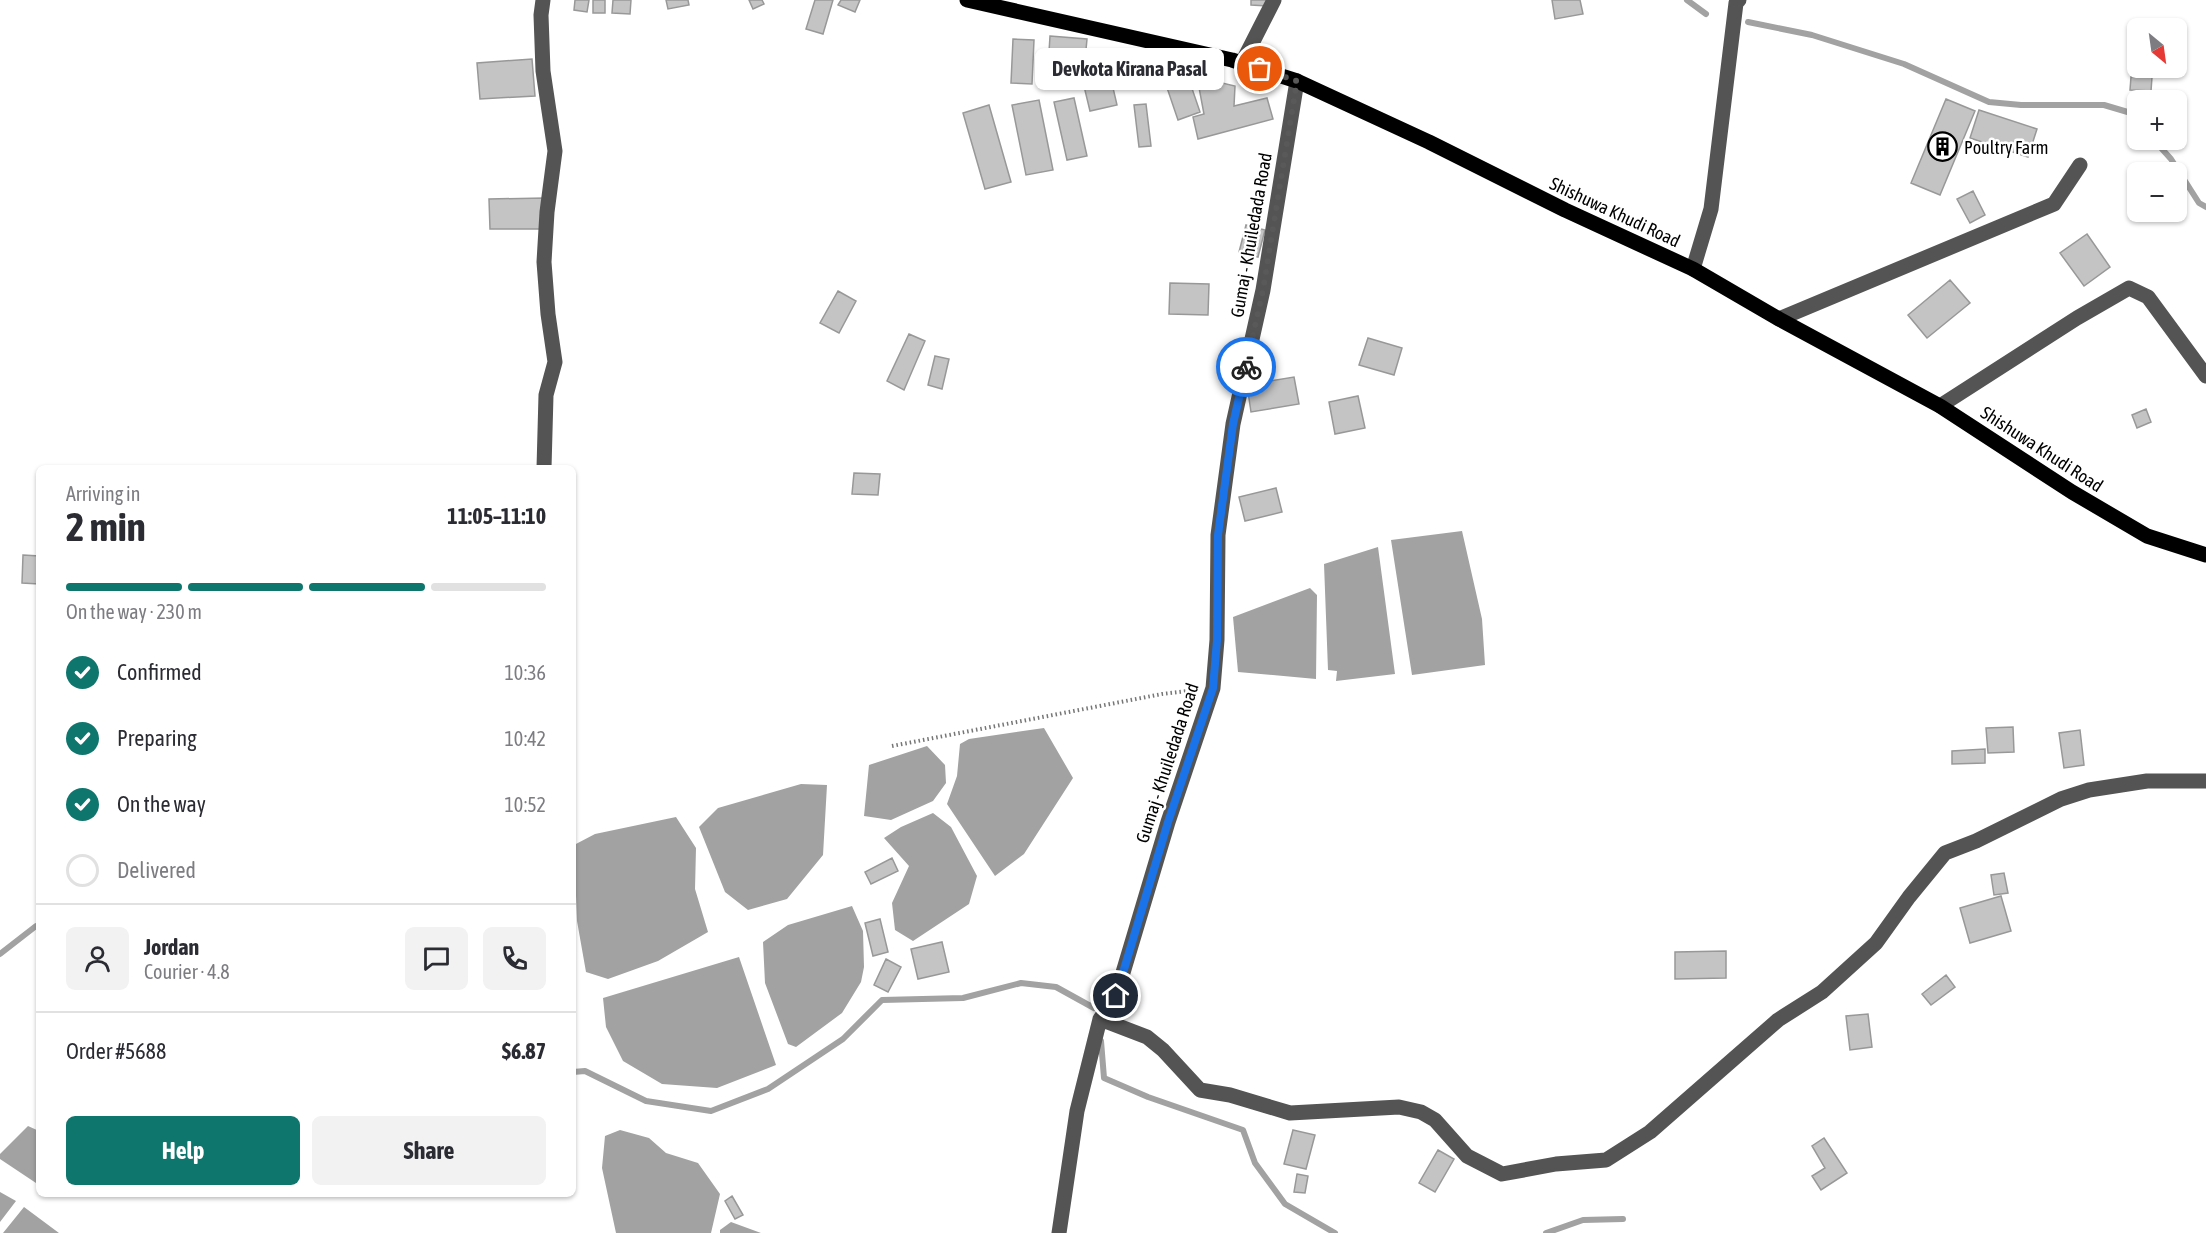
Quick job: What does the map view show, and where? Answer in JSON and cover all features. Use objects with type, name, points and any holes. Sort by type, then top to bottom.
[{"type":"main road","name":"Shishuwa Khudi Road","points":[[967,0],[1242,63],[1297,81],[1693,269],[1779,319],[1940,406],[2072,492],[2147,536],[2206,555]]},
{"type":"street","points":[[543,0],[541,15],[543,71],[555,151],[547,212],[544,262],[555,362],[546,395],[544,465]]},
{"type":"street","points":[[1242,63],[1274,0]]},
{"type":"street","points":[[1693,269],[1711,209],[1736,3],[1739,0]]},
{"type":"street","name":"Gumaj - Khuiledada Road","points":[[1059,1233],[1077,1112],[1100,1019],[1116,996],[1168,822],[1213,688],[1217,640],[1218,535],[1233,424],[1263,290],[1297,81]]},
{"type":"street","points":[[1779,319],[2054,204],[2080,165]]},
{"type":"street","points":[[1940,406],[2077,318],[2129,288],[2148,297],[2206,376]]},
{"type":"street","points":[[1100,1019],[1147,1037],[1163,1050],[1200,1090],[1230,1095],[1290,1113],[1399,1107],[1421,1112],[1435,1119],[1467,1156],[1502,1174],[1556,1164],[1606,1160],[1650,1132],[1778,1020],[1822,992],[1876,943],[1945,853],[1976,841],[2061,799],[2089,790],[2147,781],[2206,781]]},
{"type":"path","points":[[892,746],[1162,694],[1213,688]]},
{"type":"shaded area","points":[[1462,531],[1482,619],[1485,665],[1412,675],[1391,540]]},
{"type":"shaded area","points":[[1378,547],[1395,674],[1336,681],[1337,671],[1328,670],[1324,564]]},
{"type":"shaded area","points":[[1310,588],[1317,595],[1316,679],[1238,672],[1233,617]]},
{"type":"shaded area","points":[[1044,728],[1073,778],[1024,854],[995,876],[947,804],[957,776],[960,744],[969,739]]},
{"type":"shaded area","points":[[927,746],[945,765],[946,783],[933,801],[891,820],[864,816],[869,765]]},
{"type":"shaded area","points":[[801,784],[827,785],[823,855],[787,899],[748,910],[725,892],[699,827],[718,808]]},
{"type":"shaded area","points":[[933,813],[951,827],[977,876],[969,904],[913,941],[895,930],[892,903],[909,866],[884,838],[901,827]]},
{"type":"shaded area","points":[[676,817],[696,848],[695,889],[708,932],[658,961],[608,979],[586,972],[577,921],[576,844],[595,834]]},
{"type":"shaded area","points":[[852,906],[863,931],[864,967],[861,982],[842,1013],[796,1047],[788,1044],[765,983],[763,942],[788,925]]},
{"type":"shaded area","points":[[739,957],[776,1065],[717,1088],[662,1084],[623,1061],[606,1027],[603,998]]},
{"type":"shaded area","points":[[28,1126],[36,1130],[36,1183],[0,1159],[0,1154]]},
{"type":"shaded area","points":[[620,1130],[649,1138],[666,1153],[698,1163],[720,1194],[711,1233],[616,1233],[602,1168],[605,1136]]},
{"type":"shaded area","points":[[0,1192],[16,1201],[0,1222]]},
{"type":"shaded area","points":[[24,1207],[59,1233],[3,1233]]},
{"type":"shaded area","points":[[731,1222],[761,1233],[720,1233],[720,1230]]},
{"type":"building","points":[[575,0],[589,0],[587,12],[574,10]]},
{"type":"building","points":[[593,0],[605,0],[605,13],[593,13]]},
{"type":"building","points":[[613,0],[631,0],[630,14],[612,13]]},
{"type":"building","points":[[666,0],[688,0],[689,5],[668,9]]},
{"type":"building","points":[[749,0],[762,0],[764,4],[753,9]]},
{"type":"building","points":[[815,0],[833,0],[823,34],[806,29]]},
{"type":"building","points":[[841,0],[860,0],[855,12],[838,5]]},
{"type":"building","points":[[1251,0],[1267,0],[1267,6],[1251,5]]},
{"type":"building","points":[[1552,0],[1580,0],[1583,14],[1555,19]]},
{"type":"building","points":[[1050,36],[1087,39],[1084,71],[1048,68]]},
{"type":"building","points":[[1013,39],[1034,40],[1032,84],[1011,83]]},
{"type":"building","points":[[1116,56],[1139,58],[1137,86],[1113,84]]},
{"type":"building","points":[[532,59],[535,96],[480,99],[477,63]]},
{"type":"building","points":[[1184,65],[1200,112],[1178,120],[1162,73]]},
{"type":"building","points":[[1110,75],[1117,105],[1090,111],[1083,82]]},
{"type":"building","points":[[1197,77],[1235,86],[1234,106],[1267,98],[1273,119],[1198,139],[1193,117],[1204,114]]},
{"type":"building","points":[[2131,78],[2152,78],[2151,90],[2130,90]]},
{"type":"building","points":[[1074,98],[1087,156],[1067,160],[1054,102]]},
{"type":"building","name":"Poultry Farm","points":[[1946,99],[1975,111],[1940,195],[1911,183]]},
{"type":"building","points":[[1039,100],[1053,170],[1026,175],[1012,105]]},
{"type":"building","points":[[1146,104],[1151,146],[1139,147],[1134,105]]},
{"type":"building","points":[[989,105],[1011,182],[985,189],[963,113]]},
{"type":"building","points":[[1979,110],[2037,129],[2028,157],[1970,138]]},
{"type":"building","points":[[1973,191],[1985,215],[1970,223],[1957,199]]},
{"type":"building","points":[[544,198],[544,229],[490,229],[489,199]]},
{"type":"building","points":[[1246,225],[1265,230],[1258,257],[1239,252]]},
{"type":"building","points":[[2087,234],[2110,267],[2084,286],[2060,253]]},
{"type":"building","points":[[1950,280],[1970,303],[1927,338],[1908,315]]},
{"type":"building","points":[[1170,283],[1209,284],[1208,315],[1169,314]]},
{"type":"building","points":[[838,291],[856,301],[839,333],[820,323]]},
{"type":"building","points":[[909,334],[925,341],[904,390],[887,381]]},
{"type":"building","points":[[1368,338],[1402,348],[1394,375],[1359,365]]},
{"type":"building","points":[[935,356],[949,359],[942,389],[928,385]]},
{"type":"building","points":[[1294,377],[1299,404],[1251,412],[1247,385]]},
{"type":"building","points":[[1358,396],[1365,428],[1335,434],[1329,402]]},
{"type":"building","points":[[2146,409],[2151,422],[2137,428],[2132,415]]},
{"type":"building","points":[[854,473],[880,474],[878,495],[852,494]]},
{"type":"building","points":[[1276,488],[1282,512],[1245,521],[1239,497]]},
{"type":"building","points":[[23,555],[36,556],[36,584],[22,583]]},
{"type":"building","points":[[2013,727],[2014,752],[1988,753],[1986,728]]},
{"type":"building","points":[[2080,730],[2084,765],[2064,768],[2059,733]]},
{"type":"building","points":[[1985,749],[1985,763],[1952,764],[1952,751]]},
{"type":"building","points":[[892,858],[898,871],[871,884],[865,872]]},
{"type":"building","points":[[2004,873],[2008,893],[1994,895],[1991,875]]},
{"type":"building","points":[[2001,896],[2011,931],[1970,943],[1960,908]]},
{"type":"building","points":[[880,919],[888,952],[873,956],[865,923]]},
{"type":"building","points":[[942,942],[949,972],[918,979],[911,949]]},
{"type":"building","points":[[1726,951],[1726,978],[1675,979],[1675,952]]},
{"type":"building","points":[[886,959],[901,967],[888,992],[874,985]]},
{"type":"building","points":[[1946,975],[1955,987],[1931,1005],[1922,994]]},
{"type":"building","points":[[1868,1014],[1872,1047],[1850,1050],[1846,1016]]},
{"type":"building","points":[[1293,1130],[1315,1135],[1306,1169],[1284,1164]]},
{"type":"building","points":[[1824,1138],[1847,1173],[1821,1190],[1812,1176],[1825,1168],[1812,1146]]},
{"type":"building","points":[[1438,1150],[1454,1159],[1435,1192],[1419,1183]]},
{"type":"building","points":[[1297,1174],[1308,1176],[1305,1193],[1294,1192]]},
{"type":"building","points":[[732,1196],[743,1215],[735,1219],[725,1201]]},
{"type":"waterway","points":[[1687,0],[1706,14]]},
{"type":"waterway","points":[[1748,22],[1812,35],[1904,64],[1989,102],[2021,105],[2104,105],[2127,112]]},
{"type":"waterway","points":[[2163,150],[2199,203],[2206,207]]},
{"type":"waterway","points":[[0,954],[36,926]]},
{"type":"waterway","points":[[576,1072],[585,1071],[646,1101],[711,1111],[768,1089],[843,1039],[882,1000],[963,998],[1021,983],[1056,987],[1094,1008]]},
{"type":"waterway","points":[[1101,1041],[1104,1078],[1148,1097],[1243,1130],[1255,1163],[1285,1204],[1335,1233]]},
{"type":"waterway","points":[[1546,1233],[1583,1220],[1623,1219]]},
{"type":"way so far","points":[[1246,367],[1263,290],[1297,81],[1260,69]]},
{"type":"place","name":"Devkota Kirana Pasal","points":[[1260,69]]},
{"type":"place","name":"Poultry Farm","points":[[1943,147]]},
{"type":"route","points":[[1116,996],[1168,822],[1213,688],[1217,640],[1218,535],[1233,424],[1246,367]]}]
